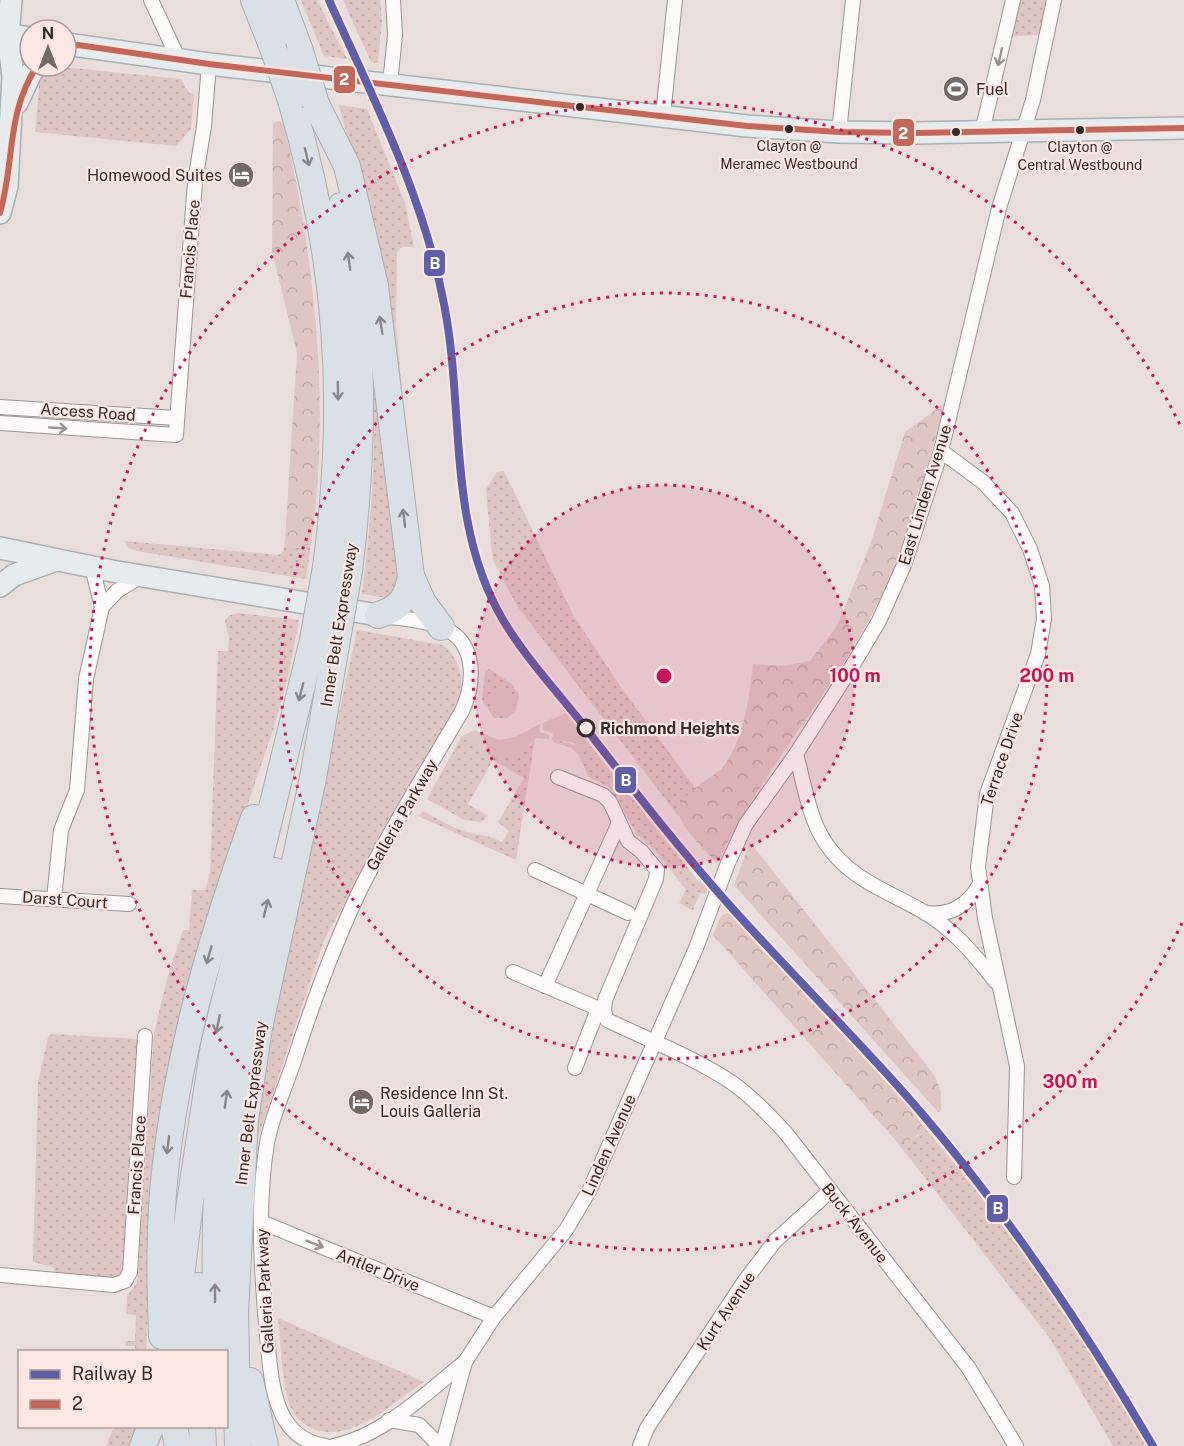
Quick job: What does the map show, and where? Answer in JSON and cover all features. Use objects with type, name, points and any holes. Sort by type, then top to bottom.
[{"type":"highway","name":"Inner Belt Expressway","points":[[254,0],[291,100],[324,234],[335,320],[337,569]]},
{"type":"highway","name":"Inner Belt Expressway","points":[[238,1253],[241,1166],[251,1074],[315,766],[337,569],[359,447],[357,342],[342,213],[316,104],[282,0]]},
{"type":"highway","points":[[316,104],[347,166],[375,286],[411,576],[423,603],[441,627]]},
{"type":"highway","points":[[378,615],[396,608],[403,601],[411,576]]},
{"type":"highway","name":"Inner Belt Expressway","points":[[202,1118],[222,1005],[288,743],[327,651]]},
{"type":"highway","points":[[217,1350],[215,1249],[218,1181],[233,1055],[263,920],[308,741],[327,651]]},
{"type":"highway","points":[[165,1350],[160,1266],[164,1184],[170,1126],[186,1045],[212,945],[232,881],[258,809],[288,743]]},
{"type":"highway","points":[[165,1350],[180,1282],[202,1118]]},
{"type":"highway","points":[[198,1350],[198,1245],[202,1118]]},
{"type":"highway","points":[[238,1253],[235,1313],[238,1446]]},
{"type":"highway","points":[[238,1253],[248,1369],[265,1446]]},
{"type":"highway","points":[[174,1428],[178,1446]]},
{"type":"highway","points":[[202,1428],[203,1446]]},
{"type":"highway","points":[[221,1428],[223,1446]]},
{"type":"main road","points":[[0,213],[7,186],[11,118],[13,77],[4,41],[11,0]]},
{"type":"main road","points":[[78,47],[747,126],[840,132],[1184,128]]},
{"type":"main road","points":[[11,118],[22,88],[29,78]]},
{"type":"main road","name":"Galleria Parkway","points":[[0,548],[141,576],[378,615]]},
{"type":"main road","points":[[0,586],[14,574],[57,560]]},
{"type":"street","points":[[151,0],[179,60]]},
{"type":"street","points":[[390,84],[395,35],[393,0]]},
{"type":"street","points":[[663,115],[675,0]]},
{"type":"street","points":[[840,132],[853,0]]},
{"type":"street","points":[[982,132],[1013,0]]},
{"type":"street","name":"East Linden Avenue","points":[[746,824],[796,754],[879,621],[904,565],[941,451],[999,208],[1033,100],[1054,0]]},
{"type":"street","name":"Francis Place","points":[[176,435],[195,182],[205,119],[209,64]]},
{"type":"street","name":"Access Road","points":[[0,407],[177,418]]},
{"type":"street","name":"Access Road","points":[[0,423],[176,435]]},
{"type":"street","name":"Terrace Drive","points":[[941,451],[983,482],[1012,513],[1030,549],[1042,586],[1044,619],[1038,654],[987,794],[978,867],[999,986],[1010,1021],[1017,1066],[1014,1177]]},
{"type":"street","points":[[54,899],[61,830],[77,790],[86,679],[102,607],[92,567]]},
{"type":"street","points":[[102,607],[117,591],[141,576]]},
{"type":"street","name":"Galleria Parkway","points":[[326,1446],[307,1441],[290,1429],[278,1409],[270,1370],[264,1304],[261,1222],[268,1140],[337,940],[362,887],[468,697],[471,674],[467,649],[455,634],[441,627],[378,615]]},
{"type":"street","points":[[796,754],[815,821],[825,843],[837,858],[867,884],[925,912],[950,930],[999,986]]},
{"type":"street","points":[[558,777],[603,795],[610,802],[628,841],[657,870],[656,879],[574,1068]]},
{"type":"street","points":[[545,986],[619,823]]},
{"type":"street","name":"Linden Avenue","points":[[441,1446],[465,1362],[494,1317],[566,1230],[589,1191],[696,948],[728,863],[746,824]]},
{"type":"street","points":[[535,870],[628,913]]},
{"type":"street","points":[[925,912],[938,914],[953,912],[967,902],[980,884]]},
{"type":"street","name":"Darst Court","points":[[0,896],[129,904]]},
{"type":"street","name":"Buck Avenue","points":[[513,972],[601,1010],[607,1020],[702,1064],[756,1102],[785,1132],[968,1367],[1016,1446]]},
{"type":"street","name":"Francis Place","points":[[0,1275],[114,1285],[125,1281],[130,1272],[145,1036]]},
{"type":"street","name":"Kurt Avenue","points":[[640,1446],[647,1428],[744,1282],[775,1241],[830,1191]]},
{"type":"street","name":"Antler Drive","points":[[261,1222],[494,1317]]},
{"type":"street","points":[[333,1446],[357,1439],[389,1420],[465,1362]]},
{"type":"street","points":[[389,1420],[419,1425],[441,1446]]},
{"type":"green space","points":[[301,0],[317,0],[347,59],[324,56]]},
{"type":"green space","points":[[343,0],[380,0],[382,20],[378,63],[371,62]]},
{"type":"green space","points":[[1013,0],[1054,0],[1048,34],[1005,37]]},
{"type":"green space","points":[[78,69],[181,79],[189,93],[194,94],[191,129],[176,146],[35,132],[40,78],[78,78]]},
{"type":"green space","points":[[339,105],[367,109],[405,203],[414,247],[402,247],[397,252],[396,326],[403,404],[399,404],[353,158]]},
{"type":"green space","points":[[279,121],[284,124],[295,176],[317,333],[320,439],[317,492],[311,544],[299,548],[289,545],[285,538],[297,353],[272,251],[273,125],[274,122]]},
{"type":"green space","points":[[369,354],[376,354],[403,581],[393,599],[362,594],[369,534],[374,445]]},
{"type":"green space","points":[[945,403],[906,537],[873,613],[835,676],[752,799],[717,864],[682,822],[679,809],[682,802],[694,789],[722,768],[729,758],[744,719],[753,664],[784,666],[810,661],[837,626],[870,545],[905,432]]},
{"type":"green space","points":[[504,471],[573,615],[623,690],[696,789],[683,800],[679,817],[518,607],[493,560],[486,489],[497,472]]},
{"type":"green space","points":[[285,538],[289,545],[299,548],[311,544],[306,579],[137,551],[127,547],[125,541],[279,555],[284,550]]},
{"type":"green space","points":[[238,613],[299,620],[287,681],[273,730],[230,857],[167,1075],[154,1152],[146,1350],[135,1350],[135,1346],[125,1346],[126,1341],[135,1341],[136,1315],[126,1314],[127,1296],[137,1283],[154,1033],[168,975],[183,930],[189,930],[192,890],[205,890],[210,873],[218,651],[228,651],[229,637],[225,621],[228,616]]},
{"type":"green space","points":[[357,630],[443,645],[459,669],[460,698],[324,940],[255,1147],[265,1057]]},
{"type":"green space","points":[[489,669],[512,684],[519,695],[516,711],[507,718],[494,718],[482,700],[485,672]]},
{"type":"green space","points":[[502,690],[511,693],[514,702],[511,711],[502,714],[493,711],[490,702],[493,693]]},
{"type":"green space","points":[[566,713],[589,744],[579,750],[574,743],[552,739],[553,733],[543,730],[543,723]]},
{"type":"green space","points":[[540,724],[539,732],[549,735],[549,739],[535,738],[518,754],[509,756],[492,752],[462,736],[475,730],[499,740],[515,737]]},
{"type":"green space","points":[[462,736],[493,753],[530,746],[535,738],[516,860],[418,816],[423,811],[456,828],[502,842],[509,831],[498,822],[524,778],[493,760],[468,804],[488,816],[481,822],[464,820],[427,799]]},
{"type":"green space","points":[[552,739],[585,747],[589,744],[699,882],[702,879],[709,887],[705,894],[700,893],[693,910],[679,903],[686,890],[657,852],[637,834],[609,787],[589,777],[578,754],[570,747],[554,743]]},
{"type":"green space","points":[[750,842],[935,1076],[941,1093],[941,1111],[938,1112],[734,885]]},
{"type":"green space","points":[[729,912],[907,1105],[923,1126],[916,1136],[910,1140],[897,1142],[713,935],[721,916]]},
{"type":"green space","points":[[52,1034],[139,1039],[122,1276],[113,1278],[55,1273],[53,1267],[33,1262],[38,1082],[48,1037]]},
{"type":"green space","points":[[923,1126],[985,1202],[1042,1280],[1096,1362],[1146,1446],[1113,1446],[1049,1337],[897,1142],[917,1137]]},
{"type":"green space","points":[[278,1318],[424,1382],[385,1410],[356,1427],[326,1432],[311,1428],[296,1417],[288,1400]]},
{"type":"green space","points":[[114,1428],[139,1428],[131,1446],[106,1446]]},
{"type":"rail line","name":"B","points":[[329,0],[396,149],[424,225],[435,264],[450,344],[465,505],[473,545],[485,583],[503,620],[530,660],[712,886],[896,1084],[967,1169],[1034,1258],[1065,1304],[1153,1446]]},
{"type":"transit line","name":"2","points":[[78,45],[209,64],[747,126],[839,132],[915,133],[1184,128]]},
{"type":"transit line","name":"2","points":[[0,213],[20,101],[30,78]]},
{"type":"place","name":"Fuel","points":[[956,89]]},
{"type":"place","name":"Clayton @ Meramec Westbound","points":[[789,129]]},
{"type":"place","name":"Clayton @ Central Westbound","points":[[1080,130]]},
{"type":"place","name":"Homewood Suites","points":[[241,175]]},
{"type":"place","name":"Richmond Heights","points":[[586,728]]},
{"type":"place","name":"Residence Inn St. Louis Galleria","points":[[361,1102]]}]
